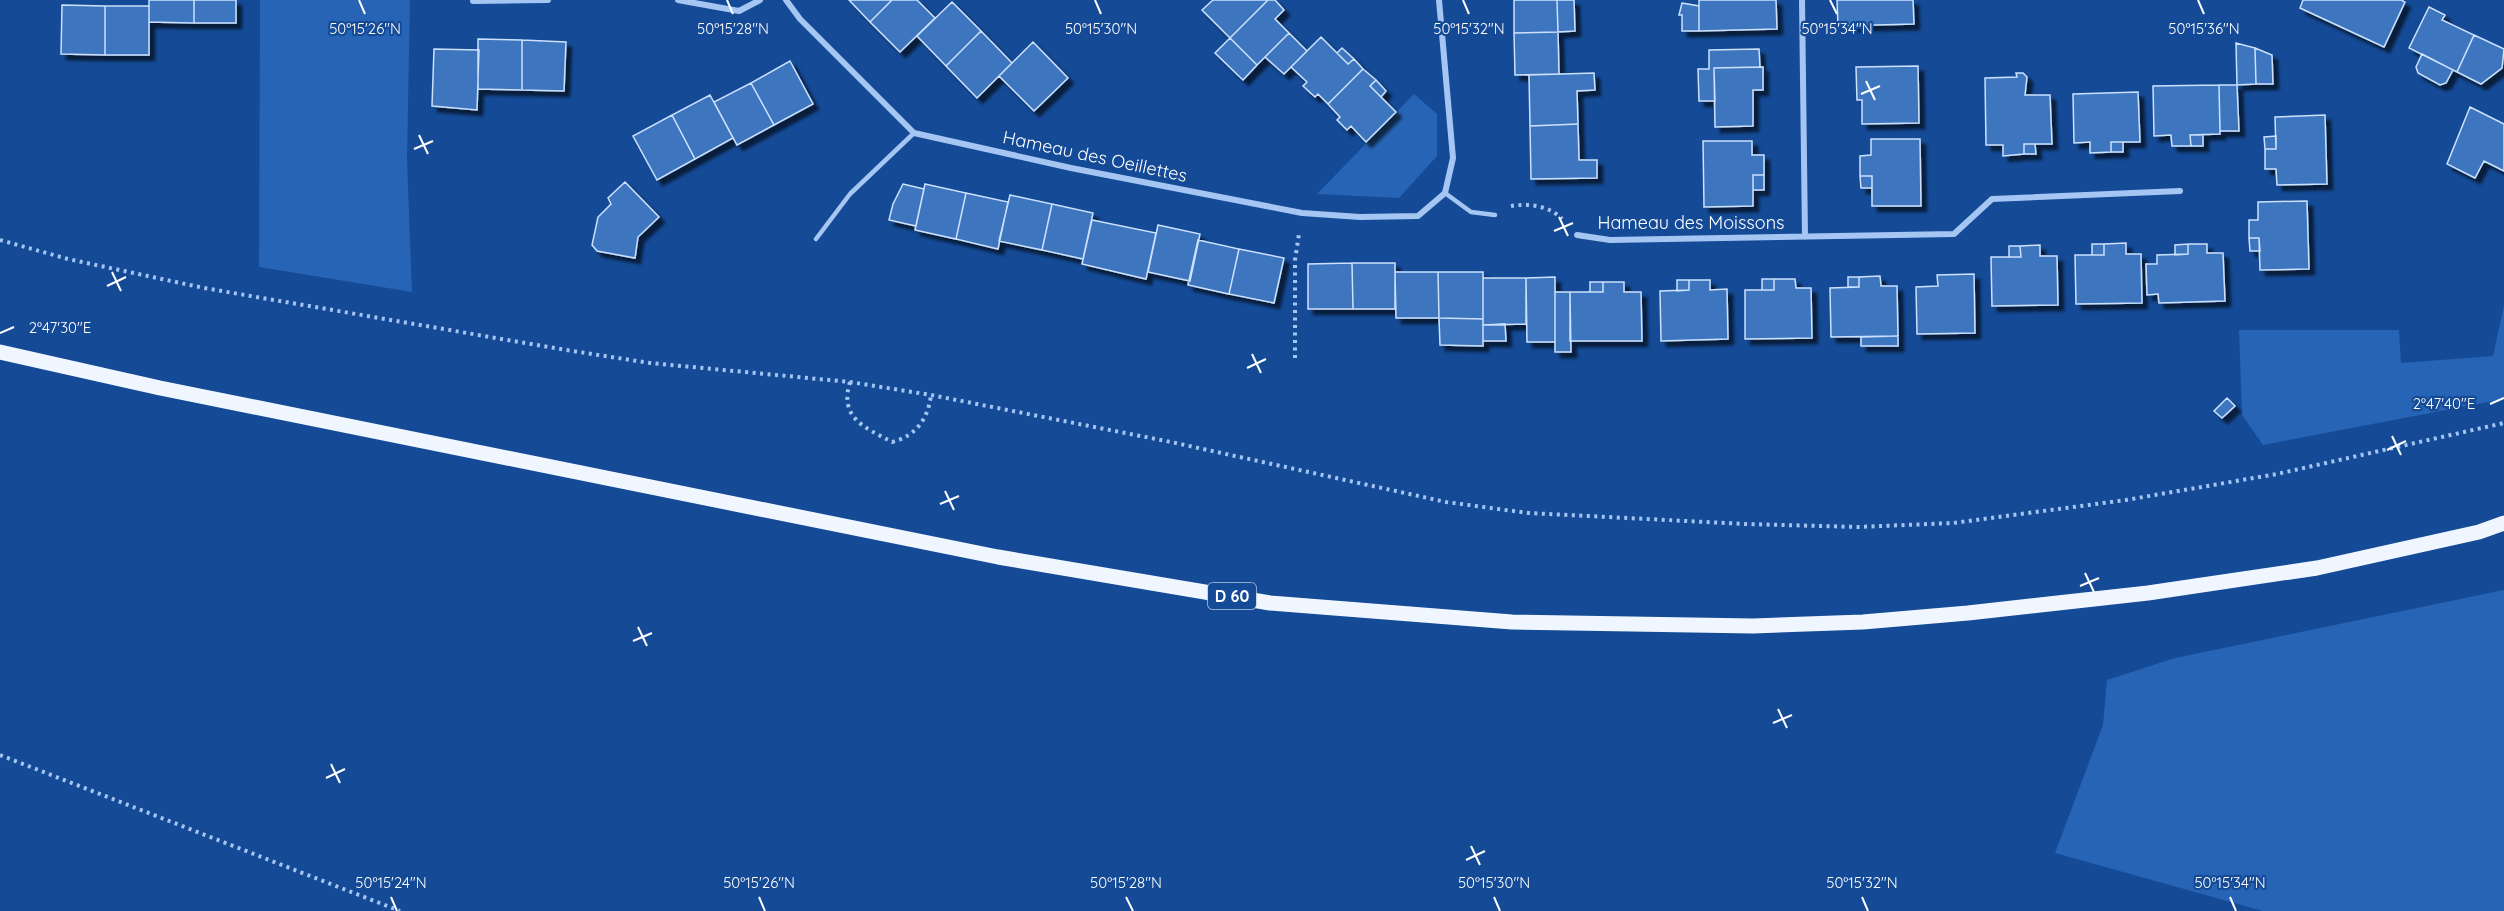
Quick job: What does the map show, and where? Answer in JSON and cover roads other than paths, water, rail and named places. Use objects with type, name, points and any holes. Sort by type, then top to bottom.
[{"type":"main road","name":"D 60","points":[[0,352],[160,388],[998,557],[1270,603],[1512,622],[1754,626],[1863,622],[1968,614],[2148,593],[2318,568],[2479,532],[2504,529]]},
{"type":"main road","name":"D 60","points":[[2479,532],[2504,523]]},
{"type":"street","points":[[473,1],[548,0]]},
{"type":"street","points":[[678,0],[739,11],[760,0]]},
{"type":"street","points":[[786,0],[800,19],[914,133]]},
{"type":"street","points":[[1439,0],[1453,158],[1445,193]]},
{"type":"street","name":"Hameau des Moissons","points":[[1802,0],[1805,237]]},
{"type":"street","name":"Hameau des Oeillettes","points":[[914,133],[1071,168],[1302,213],[1360,217],[1418,216],[1445,193]]},
{"type":"street","name":"Hameau des Moissons","points":[[1577,235],[1610,240],[1954,234],[1992,199],[2180,191]]},
{"type":"lane","points":[[816,239],[850,194],[914,133]]},
{"type":"lane","points":[[1445,193],[1471,212],[1495,215]]}]
